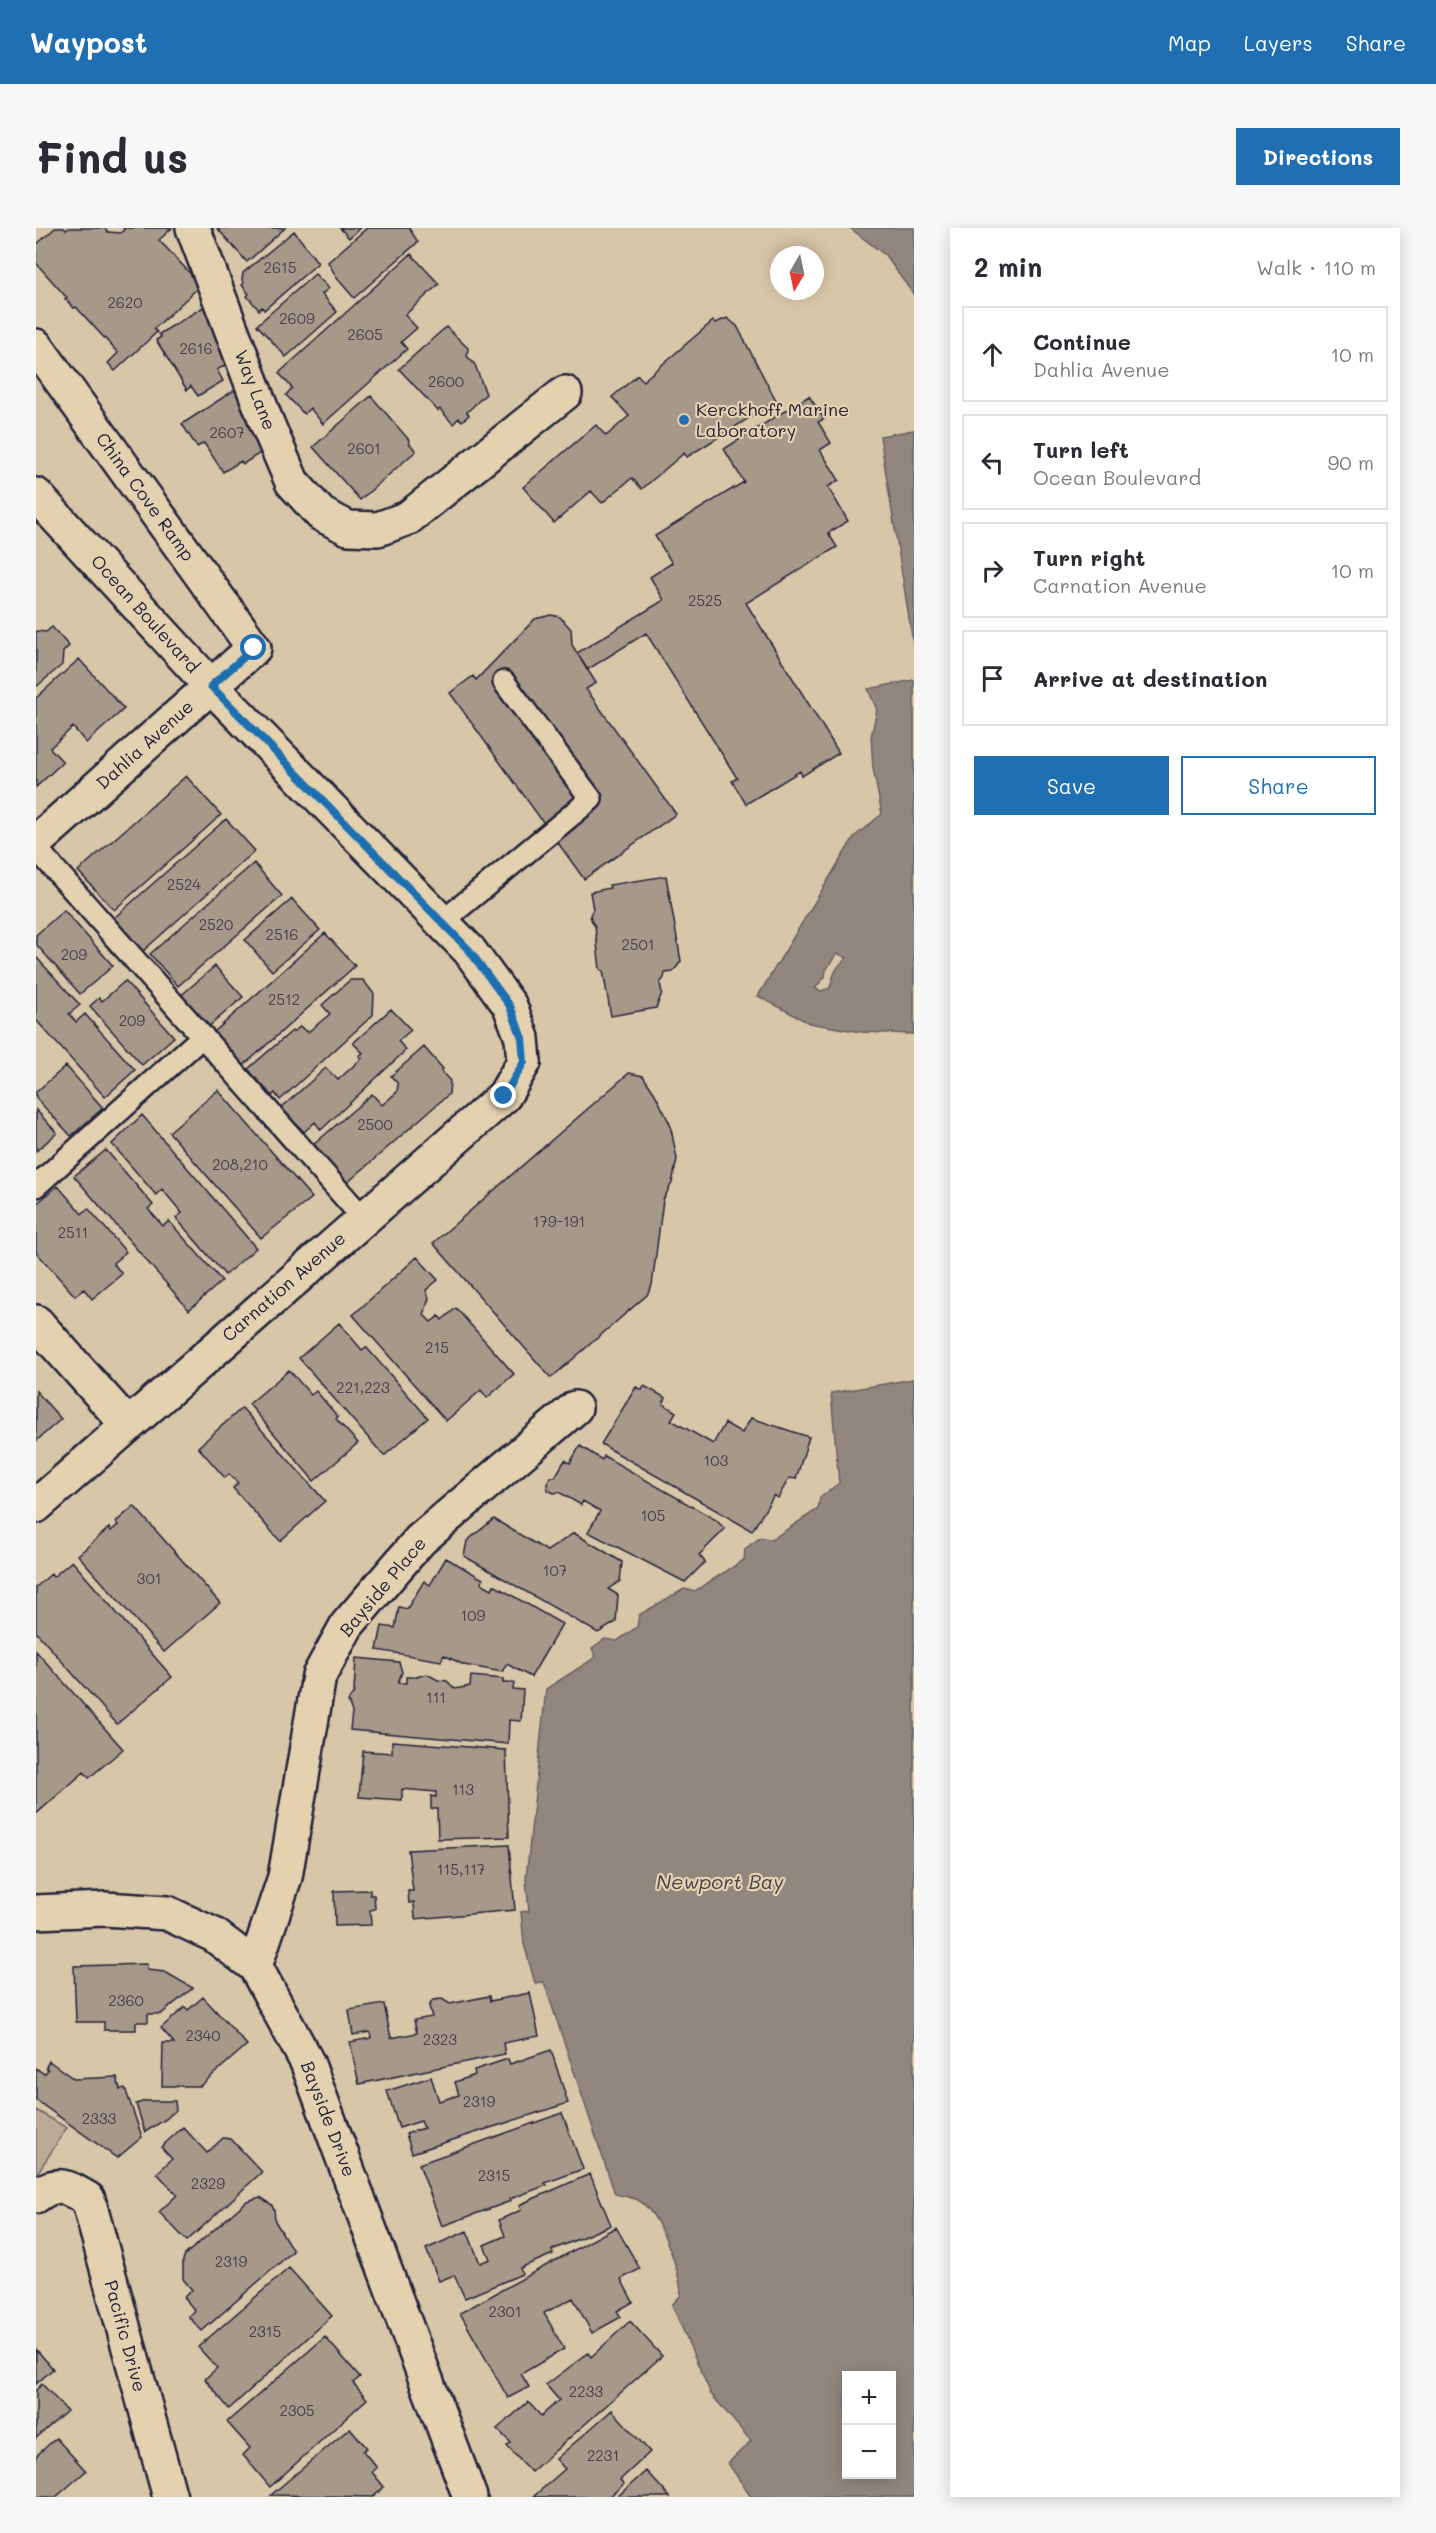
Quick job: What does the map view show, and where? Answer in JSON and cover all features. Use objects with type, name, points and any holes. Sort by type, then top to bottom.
[{"type":"street","name":"Way Lane","points":[[193,228],[266,421],[292,482],[321,514],[348,528],[378,529],[408,518],[565,393]]},
{"type":"street","name":"China Cove Ramp","points":[[36,346],[254,648]]},
{"type":"street","name":"Ocean Boulevard","points":[[36,495],[211,686],[469,950],[510,1006],[522,1038],[524,1062]]},
{"type":"street","name":"Dahlia Avenue","points":[[36,842],[254,648]]},
{"type":"street","name":"Carnation Avenue","points":[[36,1506],[504,1096],[524,1062]]},
{"type":"street","points":[[36,1322],[127,1424]]},
{"type":"street","name":"Bayside Place","points":[[255,1966],[285,1878],[319,1676],[347,1625],[420,1540],[575,1408]]},
{"type":"street","name":"Bayside Drive","points":[[36,1912],[105,1909],[167,1913],[214,1935],[255,1966],[308,2062],[470,2497]]},
{"type":"street","name":"Pacific Drive","points":[[36,2196],[47,2188],[67,2187],[88,2199],[170,2497]]},
{"type":"lane","points":[[442,922],[591,799],[504,682]]},
{"type":"lane","points":[[36,848],[363,1218]]},
{"type":"lane","points":[[36,1186],[203,1036]]},
{"type":"shaded area","points":[[36,2110],[67,2128],[36,2175]]},
{"type":"water","points":[[850,228],[914,228],[914,295],[885,255]]},
{"type":"water","points":[[914,430],[914,649],[880,436]]},
{"type":"water","points":[[914,680],[914,1034],[861,1032],[809,1023],[758,996],[854,837],[882,814],[873,768],[871,737],[877,710],[868,689]],"holes":[[[837,953],[847,958],[836,971],[830,988],[821,991],[815,988],[825,977],[826,970]]]},
{"type":"water","name":"Newport Bay","points":[[914,1379],[914,2497],[751,2497],[728,2463],[751,2441],[711,2394],[672,2305],[681,2295],[680,2285],[673,2258],[654,2216],[638,2200],[615,2194],[544,1982],[535,1983],[524,1944],[521,1912],[529,1911],[526,1879],[546,1689],[596,1657],[592,1648],[605,1639],[617,1641],[637,1627],[639,1615],[684,1589],[695,1591],[744,1560],[745,1549],[761,1537],[771,1540],[818,1509],[820,1498],[839,1483],[831,1393]]},
{"type":"building","points":[[55,228],[66,230],[69,228],[105,228],[108,232],[120,233],[124,230],[123,228],[172,228],[159,240],[201,285],[154,329],[157,332],[115,371],[108,363],[118,353],[76,307],[74,308],[65,299],[67,298],[36,263],[36,245]]},
{"type":"building","points":[[217,228],[285,228],[247,262]]},
{"type":"building","points":[[340,228],[360,228],[349,238]]},
{"type":"building","points":[[367,228],[409,228],[418,242],[354,298],[337,278],[328,262]]},
{"type":"building","points":[[294,231],[318,263],[264,310],[262,307],[259,310],[247,296],[249,294],[242,285],[244,283],[243,273]]},
{"type":"building","points":[[411,254],[439,284],[405,315],[417,328],[401,342],[407,349],[323,424],[310,408],[304,414],[286,395],[292,388],[279,373]]},
{"type":"building","points":[[315,274],[329,288],[322,294],[337,312],[286,357],[257,325]]},
{"type":"building","points":[[205,306],[237,358],[217,370],[223,381],[198,396],[191,386],[187,390],[156,340],[161,337],[159,334]]},
{"type":"building","name":"Kerckhoff Marine Laboratory","points":[[727,318],[737,326],[776,401],[687,457],[684,453],[642,489],[632,478],[602,503],[591,491],[554,523],[523,487],[596,425],[606,436],[629,416],[612,397],[638,375],[643,381],[713,321],[715,323]]},
{"type":"building","points":[[446,327],[468,348],[467,356],[475,365],[486,394],[467,412],[469,415],[462,421],[459,418],[453,424],[399,369]]},
{"type":"building","points":[[236,389],[273,445],[243,464],[241,461],[223,472],[204,443],[197,447],[182,424]]},
{"type":"building","points":[[371,396],[416,451],[360,500],[313,447]]},
{"type":"building","points":[[809,396],[824,419],[818,422],[831,443],[820,450],[839,480],[828,487],[848,521],[828,533],[837,547],[746,603],[839,753],[802,776],[800,771],[746,804],[732,781],[737,778],[646,633],[587,670],[577,653],[664,600],[650,577],[672,563],[655,536],[744,482],[724,449]]},
{"type":"building","points":[[551,615],[560,617],[571,629],[572,645],[596,683],[586,689],[676,814],[584,879],[450,693],[473,676],[476,680],[535,619]]},
{"type":"building","points":[[52,627],[69,646],[63,652],[62,665],[36,687],[36,631],[46,632]]},
{"type":"building","points":[[79,659],[124,709],[86,743],[73,727],[50,748],[63,762],[36,787],[36,698]]},
{"type":"building","points":[[186,776],[221,815],[114,910],[78,871]]},
{"type":"building","points":[[226,819],[255,851],[143,951],[114,918]]},
{"type":"building","points":[[254,863],[282,896],[178,986],[150,954]]},
{"type":"building","points":[[666,876],[681,961],[673,972],[665,973],[660,983],[662,993],[656,1008],[611,1016],[603,971],[600,969],[595,926],[590,915],[593,909],[590,892],[610,888],[609,885]]},
{"type":"building","points":[[292,899],[320,930],[272,971],[245,940]]},
{"type":"building","points":[[64,910],[113,966],[80,994],[36,944],[36,935]]},
{"type":"building","points":[[325,933],[355,966],[243,1066],[213,1033]]},
{"type":"building","points":[[36,957],[80,1005],[69,1014],[76,1022],[85,1014],[135,1070],[105,1097],[36,1020]]},
{"type":"building","points":[[215,966],[243,997],[206,1029],[178,998]]},
{"type":"building","points":[[350,980],[363,980],[374,994],[373,1015],[280,1100],[275,1093],[272,1096],[248,1069],[292,1031],[300,1027],[308,1032],[330,1014],[322,1005]]},
{"type":"building","points":[[125,981],[174,1037],[142,1065],[90,1006],[99,998],[102,1001]]},
{"type":"building","points":[[391,1009],[411,1030],[398,1041],[406,1050],[321,1130],[315,1122],[304,1132],[281,1108],[326,1068],[338,1080],[362,1058],[359,1056],[363,1053],[353,1043]]},
{"type":"building","points":[[424,1047],[450,1081],[449,1094],[347,1183],[313,1145],[372,1094],[382,1105],[397,1092],[398,1084],[391,1076]]},
{"type":"building","points":[[66,1066],[103,1108],[71,1136],[36,1098],[36,1092]]},
{"type":"building","points":[[629,1073],[643,1076],[655,1094],[670,1124],[677,1159],[672,1183],[663,1200],[652,1285],[647,1295],[551,1378],[433,1243]]},
{"type":"building","points":[[218,1090],[312,1198],[261,1238],[169,1132]]},
{"type":"building","points":[[36,1110],[57,1133],[36,1151]]},
{"type":"building","points":[[142,1115],[256,1248],[225,1275],[176,1218],[182,1213],[162,1189],[156,1195],[112,1144]]},
{"type":"building","points":[[106,1150],[153,1205],[148,1209],[163,1226],[169,1221],[222,1281],[189,1310],[74,1176]]},
{"type":"building","points":[[58,1186],[82,1214],[88,1208],[126,1252],[113,1263],[122,1274],[92,1299],[84,1289],[75,1296],[36,1252],[36,1204]]},
{"type":"building","points":[[417,1257],[438,1280],[426,1290],[429,1298],[424,1315],[431,1322],[439,1316],[442,1320],[456,1308],[514,1374],[487,1398],[481,1390],[446,1421],[353,1315]]},
{"type":"building","points":[[339,1323],[362,1350],[366,1347],[428,1418],[384,1456],[299,1358]]},
{"type":"building","points":[[289,1370],[311,1395],[316,1391],[338,1417],[336,1419],[358,1443],[314,1481],[249,1404]]},
{"type":"building","points":[[644,1386],[666,1398],[663,1404],[676,1412],[671,1420],[713,1444],[725,1423],[742,1433],[751,1418],[809,1437],[796,1479],[789,1478],[778,1498],[774,1495],[752,1531],[601,1444],[636,1387],[642,1390]]},
{"type":"building","points":[[36,1391],[61,1419],[36,1441]]},
{"type":"building","points":[[242,1408],[325,1501],[280,1541],[233,1488],[238,1483],[229,1474],[225,1478],[198,1447]]},
{"type":"building","points":[[580,1446],[602,1460],[604,1456],[716,1520],[725,1529],[699,1555],[705,1562],[685,1582],[588,1532],[600,1511],[583,1501],[581,1505],[559,1492],[554,1493],[548,1490],[547,1484],[550,1477],[555,1477],[565,1460],[570,1463]]},
{"type":"building","points":[[134,1506],[220,1603],[164,1652],[78,1555],[109,1528],[111,1531],[118,1525],[116,1522]]},
{"type":"building","points":[[494,1519],[547,1551],[574,1533],[622,1562],[620,1581],[608,1589],[618,1595],[616,1622],[598,1633],[464,1556],[467,1541]]},
{"type":"building","points":[[446,1558],[483,1579],[481,1583],[492,1589],[494,1585],[562,1624],[531,1677],[507,1664],[502,1672],[464,1665],[444,1655],[441,1661],[377,1650],[382,1626],[395,1628],[399,1607],[407,1609],[424,1581],[430,1585]]},
{"type":"building","points":[[72,1561],[172,1677],[117,1724],[36,1632],[36,1587],[51,1574],[53,1577]]},
{"type":"building","points":[[36,1651],[123,1749],[89,1778],[84,1772],[36,1814]]},
{"type":"building","points":[[356,1658],[399,1662],[402,1672],[398,1683],[406,1683],[406,1677],[427,1674],[438,1680],[447,1681],[455,1689],[470,1686],[471,1676],[503,1679],[503,1683],[514,1683],[513,1689],[523,1690],[521,1721],[509,1720],[508,1744],[350,1730],[352,1712],[348,1701],[354,1692]]},
{"type":"building","points":[[392,1741],[506,1750],[509,1837],[438,1839],[437,1809],[431,1809],[431,1796],[436,1797],[436,1792],[402,1789],[402,1800],[359,1797],[363,1751],[392,1753]]},
{"type":"building","points":[[509,1845],[515,1910],[415,1919],[414,1902],[409,1903],[408,1891],[413,1891],[408,1850]]},
{"type":"building","points":[[370,1890],[370,1895],[374,1895],[375,1909],[370,1910],[371,1925],[335,1926],[334,1891]]},
{"type":"building","points":[[147,1964],[147,1970],[165,1972],[193,1988],[161,2014],[148,2014],[148,2022],[136,2022],[136,2030],[104,2030],[104,2022],[76,2022],[74,1966]]},
{"type":"building","points":[[530,1993],[539,2036],[503,2043],[505,2054],[359,2084],[350,2042],[371,2038],[370,2032],[353,2035],[349,2010],[384,2004],[391,2038],[417,2033],[414,2020],[432,2017],[429,2006],[433,2000],[442,1999],[450,2004],[489,1996],[490,2001]]},
{"type":"building","points":[[203,1997],[247,2045],[200,2086],[162,2086],[163,2043],[174,2043],[161,2028],[185,2007],[188,2010]]},
{"type":"building","points":[[551,2050],[568,2103],[412,2153],[406,2134],[424,2128],[421,2121],[399,2128],[387,2091],[431,2077],[439,2101],[459,2095],[455,2082],[475,2075],[474,2070],[508,2059],[510,2064]]},
{"type":"building","points":[[49,2061],[74,2079],[117,2077],[120,2089],[125,2088],[142,2137],[117,2158],[36,2100],[36,2068],[44,2074],[48,2070],[46,2067]]},
{"type":"building","points":[[145,2101],[175,2101],[176,2110],[145,2132],[136,2104]]},
{"type":"building","points":[[562,2113],[583,2169],[545,2183],[547,2185],[510,2199],[511,2201],[442,2226],[419,2164]]},
{"type":"building","points":[[183,2127],[207,2153],[223,2138],[231,2139],[262,2172],[187,2241],[159,2212],[177,2195],[157,2173],[172,2159],[161,2147]]},
{"type":"building","points":[[590,2174],[611,2225],[552,2250],[553,2254],[520,2268],[522,2274],[465,2298],[454,2275],[439,2281],[426,2249],[467,2231],[480,2263],[490,2259],[484,2245],[505,2236],[499,2220],[521,2210],[519,2205]]},
{"type":"building","points":[[260,2197],[271,2204],[275,2221],[293,2251],[202,2331],[188,2316],[195,2311],[184,2297],[192,2290],[183,2279],[185,2255],[247,2201]]},
{"type":"building","points":[[616,2227],[640,2269],[621,2279],[633,2302],[617,2311],[621,2317],[592,2333],[573,2298],[544,2313],[564,2349],[521,2374],[529,2387],[508,2398],[460,2313]]},
{"type":"building","points":[[289,2268],[332,2316],[229,2409],[205,2379],[217,2368],[198,2347]]},
{"type":"building","points":[[630,2321],[662,2356],[531,2472],[507,2446],[511,2443],[497,2429],[528,2402],[541,2416],[559,2400],[546,2385],[588,2353],[591,2357]]},
{"type":"building","points":[[325,2337],[360,2377],[353,2383],[367,2399],[270,2487],[243,2455],[250,2448],[227,2422]]},
{"type":"building","points":[[36,2349],[53,2369],[36,2384]]},
{"type":"building","points":[[42,2384],[67,2411],[36,2438],[36,2390]]},
{"type":"building","points":[[612,2410],[650,2452],[620,2480],[624,2484],[609,2497],[533,2497],[565,2469],[556,2459]]},
{"type":"building","points":[[350,2428],[367,2448],[363,2451],[377,2468],[372,2472],[384,2487],[373,2497],[271,2495]]},
{"type":"building","points":[[56,2438],[86,2471],[56,2497],[36,2497],[36,2456]]},
{"type":"building","points":[[646,2471],[670,2497],[617,2497]]},
{"type":"place","name":"Kerckhoff Marine Laboratory","points":[[684,420]]},
{"type":"route","points":[[254,648],[211,686],[469,950],[510,1006],[522,1038],[524,1062],[504,1096]]}]
